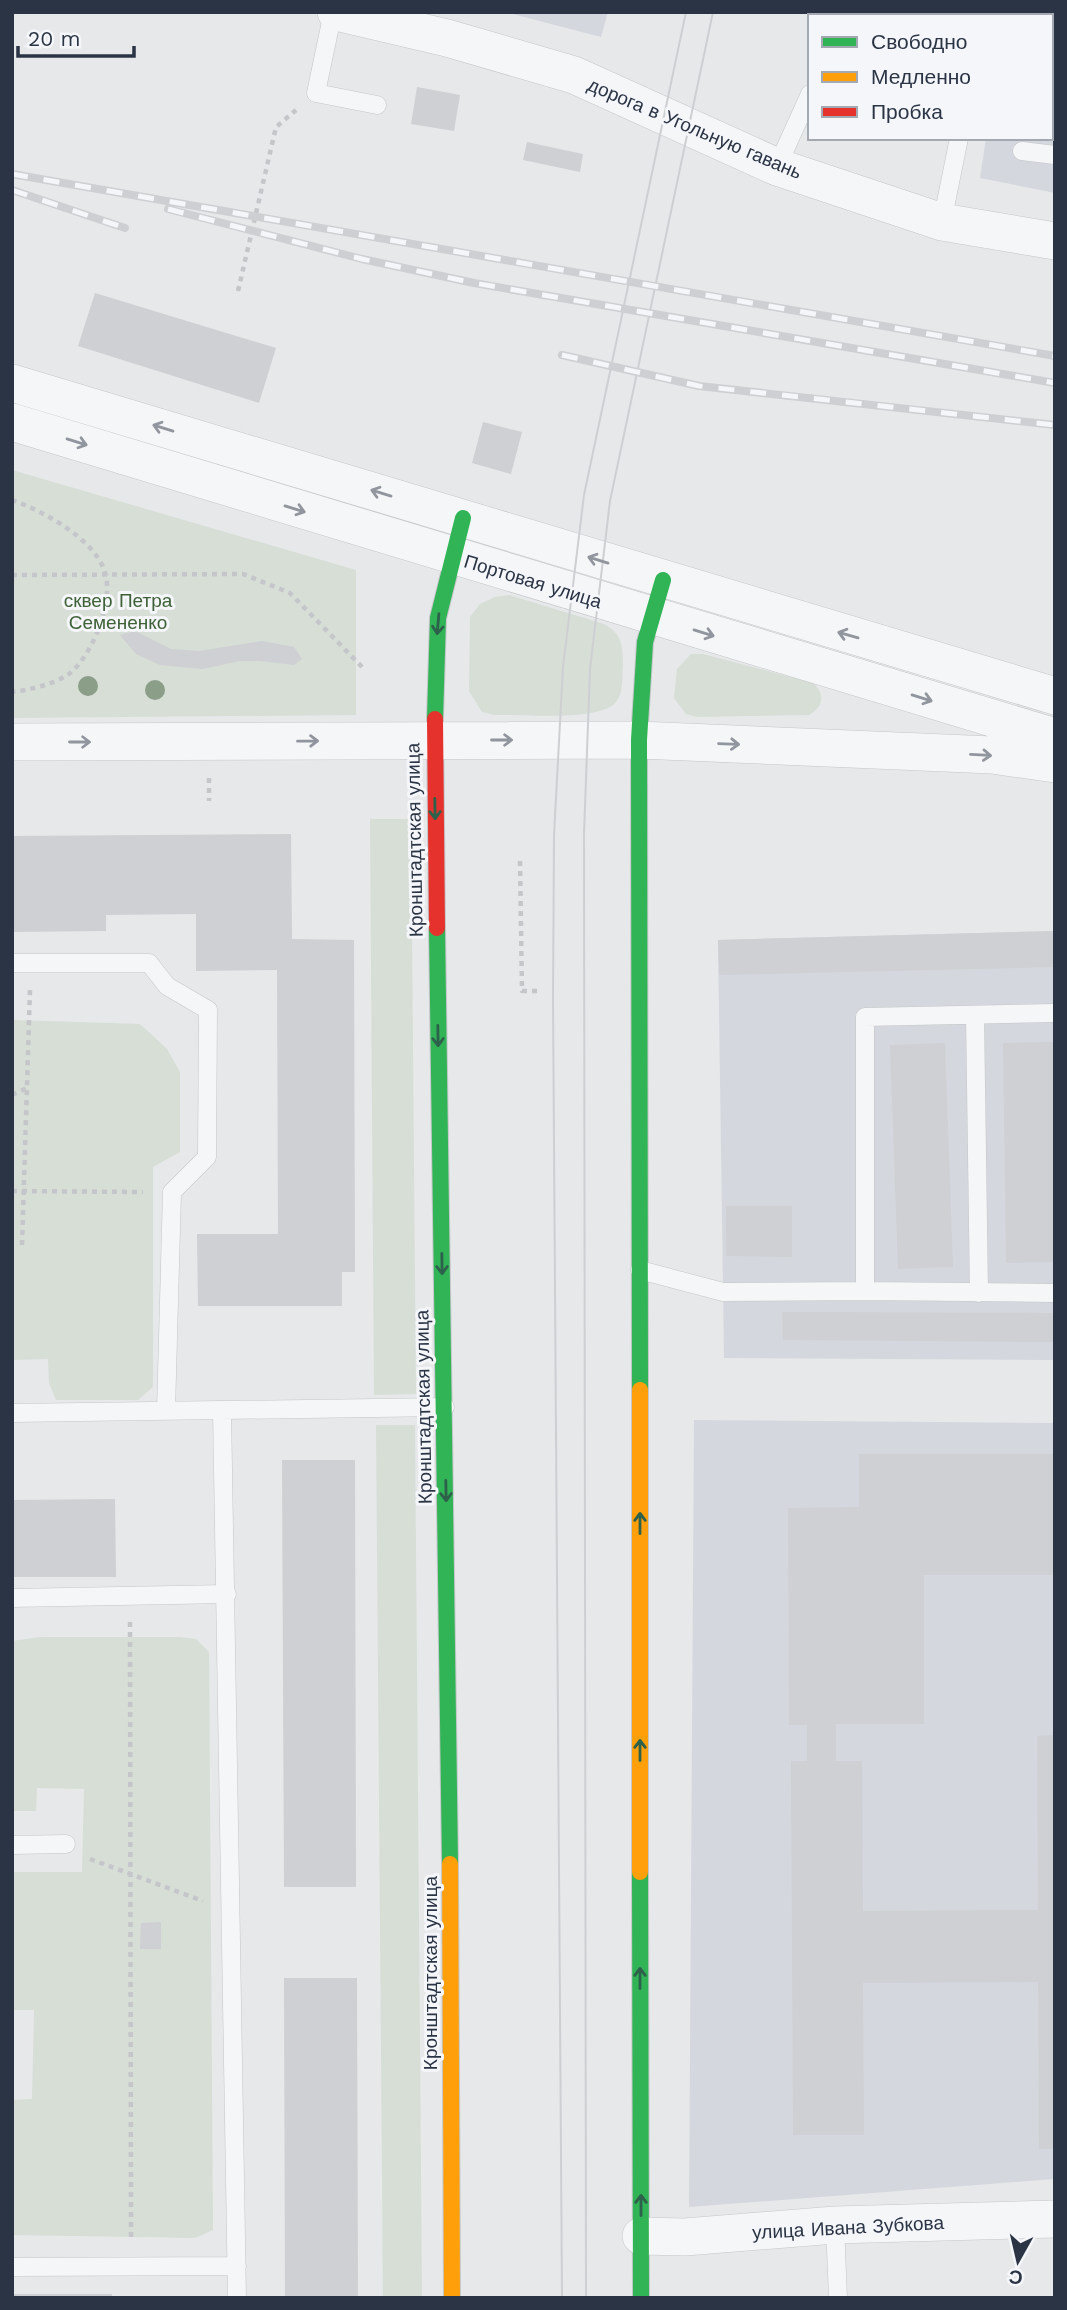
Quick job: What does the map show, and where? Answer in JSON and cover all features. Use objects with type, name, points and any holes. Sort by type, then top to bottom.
[{"type":"street","name":"дорога в Угольную гавань","points":[[334,12],[447,38],[574,75],[777,167],[942,222],[1055,241]]},
{"type":"street","name":"Портовая улица","points":[[12,383],[1055,696]]},
{"type":"street","name":"Портовая улица","points":[[12,422],[451,557],[1055,737]]},
{"type":"street","name":"Кронштадтская улица","points":[[452,2298],[445,1407],[433,741],[438,618],[451,557],[463,518]]},
{"type":"street","points":[[641,2298],[639,740],[641,677],[652,617],[663,580]]},
{"type":"street","points":[[12,742],[639,740],[992,755],[1055,764]]},
{"type":"street","name":"улица Ивана Зубкова","points":[[641,2236],[685,2236],[835,2225],[1055,2219]]},
{"type":"lane","points":[[334,12],[316,93],[377,105]]},
{"type":"lane","points":[[777,167],[808,98]]},
{"type":"lane","points":[[942,222],[959,140]]},
{"type":"lane","points":[[1022,151],[1055,155]]},
{"type":"lane","points":[[21,963],[149,962],[167,986],[208,1010],[206,1157],[172,1192],[166,1411]]},
{"type":"lane","points":[[864,1292],[865,1017],[1055,1013]]},
{"type":"lane","points":[[975,1015],[979,1293]]},
{"type":"lane","points":[[640,1270],[723,1292],[1055,1293]]},
{"type":"lane","points":[[12,1413],[445,1407]]},
{"type":"lane","points":[[222,1409],[233,1913],[237,2298]]},
{"type":"lane","points":[[12,1598],[227,1594]]},
{"type":"lane","points":[[12,1845],[66,1844]]},
{"type":"lane","points":[[835,2225],[838,2298]]},
{"type":"lane","points":[[12,2267],[237,2266]]},
{"type":"path","points":[[238,291],[276,127],[316,93]]},
{"type":"path","points":[[12,500],[60,522],[90,550],[106,575],[103,613],[93,644],[68,674],[29,690],[12,692]]},
{"type":"path","points":[[12,575],[243,574],[270,582],[290,593],[365,670]]},
{"type":"path","points":[[520,861],[522,991],[537,990]]},
{"type":"path","points":[[21,963],[27,1088],[22,1245]]},
{"type":"path","points":[[12,1095],[27,1088]]},
{"type":"path","points":[[12,1191],[154,1192]]},
{"type":"path","points":[[130,1597],[131,2267]]},
{"type":"path","points":[[66,1844],[83,1856],[233,1913]]},
{"type":"shaded area","points":[[505,12],[608,12],[601,37]]},
{"type":"shaded area","points":[[1055,12],[1055,193],[980,178],[986,140],[1053,140],[1053,14],[1009,14]]},
{"type":"shaded area","points":[[1055,931],[1055,1360],[724,1358],[718,940]]},
{"type":"shaded area","points":[[694,1420],[1055,1423],[1055,2179],[689,2207]]},
{"type":"green space","name":"сквер Петра Семененко","points":[[12,470],[356,570],[356,715],[12,718]]},
{"type":"green space","points":[[509,595],[604,624],[615,632],[622,646],[623,658],[621,689],[616,702],[607,708],[577,715],[494,715],[482,712],[469,691],[470,617],[480,604],[495,597]]},
{"type":"green space","points":[[691,654],[703,654],[813,683],[820,692],[820,705],[809,715],[697,717],[686,714],[674,698],[677,669]]},
{"type":"green space","points":[[370,819],[411,819],[416,1394],[374,1395]]},
{"type":"green space","points":[[12,1020],[140,1024],[167,1049],[180,1072],[180,1152],[153,1167],[153,1387],[138,1400],[56,1400],[49,1383],[48,1359],[12,1360]]},
{"type":"green space","points":[[376,1425],[415,1425],[422,2298],[383,2298]]},
{"type":"green space","points":[[41,1637],[179,1637],[196,1639],[209,1652],[213,2230],[195,2238],[12,2235],[12,2100],[32,2099],[34,2010],[12,2010],[12,1872],[82,1872],[84,1789],[37,1788],[36,1811],[12,1811],[12,1641]]},
{"type":"building","points":[[417,87],[460,95],[454,131],[411,124]]},
{"type":"building","points":[[527,142],[583,154],[580,172],[523,160]]},
{"type":"building","points":[[95,293],[276,348],[259,403],[78,346]]},
{"type":"building","points":[[483,422],[522,432],[511,474],[472,463]]},
{"type":"building","points":[[135,631],[171,649],[199,651],[262,641],[294,647],[302,659],[294,665],[240,661],[202,669],[160,665],[136,654],[120,635]]},
{"type":"building","points":[[291,834],[292,939],[354,940],[355,1272],[342,1272],[342,1306],[198,1306],[197,1234],[278,1234],[277,970],[196,971],[196,914],[106,915],[106,931],[12,932],[12,836]]},
{"type":"building","points":[[1055,931],[1055,967],[719,975],[718,940]]},
{"type":"building","points":[[1055,1042],[1055,1262],[1006,1263],[1003,1043]]},
{"type":"building","points":[[945,1043],[953,1267],[898,1269],[890,1045]]},
{"type":"building","points":[[726,1206],[792,1206],[792,1257],[726,1256]]},
{"type":"building","points":[[782,1312],[1055,1313],[1055,1342],[783,1340]]},
{"type":"building","points":[[859,1454],[1055,1454],[1055,1575],[924,1575],[924,1724],[836,1724],[836,1761],[862,1761],[863,1911],[1038,1910],[1037,1736],[1055,1735],[1055,2149],[1039,2149],[1038,1982],[863,1983],[864,2135],[793,2135],[791,1761],[807,1761],[807,1725],[789,1725],[788,1508],[859,1507]]},
{"type":"building","points":[[282,1460],[355,1460],[356,1887],[284,1887]]},
{"type":"building","points":[[115,1499],[116,1577],[12,1577],[12,1500]]},
{"type":"building","points":[[161,1922],[161,1949],[140,1949],[141,1923]]},
{"type":"building","points":[[284,1978],[357,1978],[358,2298],[285,2298]]},
{"type":"building","points":[[12,2294],[112,2294],[112,2298],[12,2298]]},
{"type":"tram line","points":[[562,2298],[553,999],[554,835],[563,667],[584,495],[686,12]]},
{"type":"tram line","points":[[586,2298],[584,834],[590,669],[610,501],[713,12]]},
{"type":"railway","points":[[12,174],[1055,356]]},
{"type":"railway","points":[[12,190],[125,228]]},
{"type":"railway","points":[[168,209],[362,259],[474,283],[1055,383]]},
{"type":"railway","points":[[562,355],[699,386],[1055,425]]},
{"type":"traffic: fast","points":[[435,719],[438,618],[463,518]]},
{"type":"traffic: fast","points":[[640,1390],[639,740],[645,642],[663,580]]},
{"type":"traffic: fast","points":[[437,928],[450,1864]]},
{"type":"traffic: fast","points":[[640,1872],[641,2298]]},
{"type":"traffic: slow","points":[[640,1390],[640,1872]]},
{"type":"traffic: slow","points":[[450,1864],[452,2298]]},
{"type":"traffic: jam","points":[[435,719],[437,928]]}]
